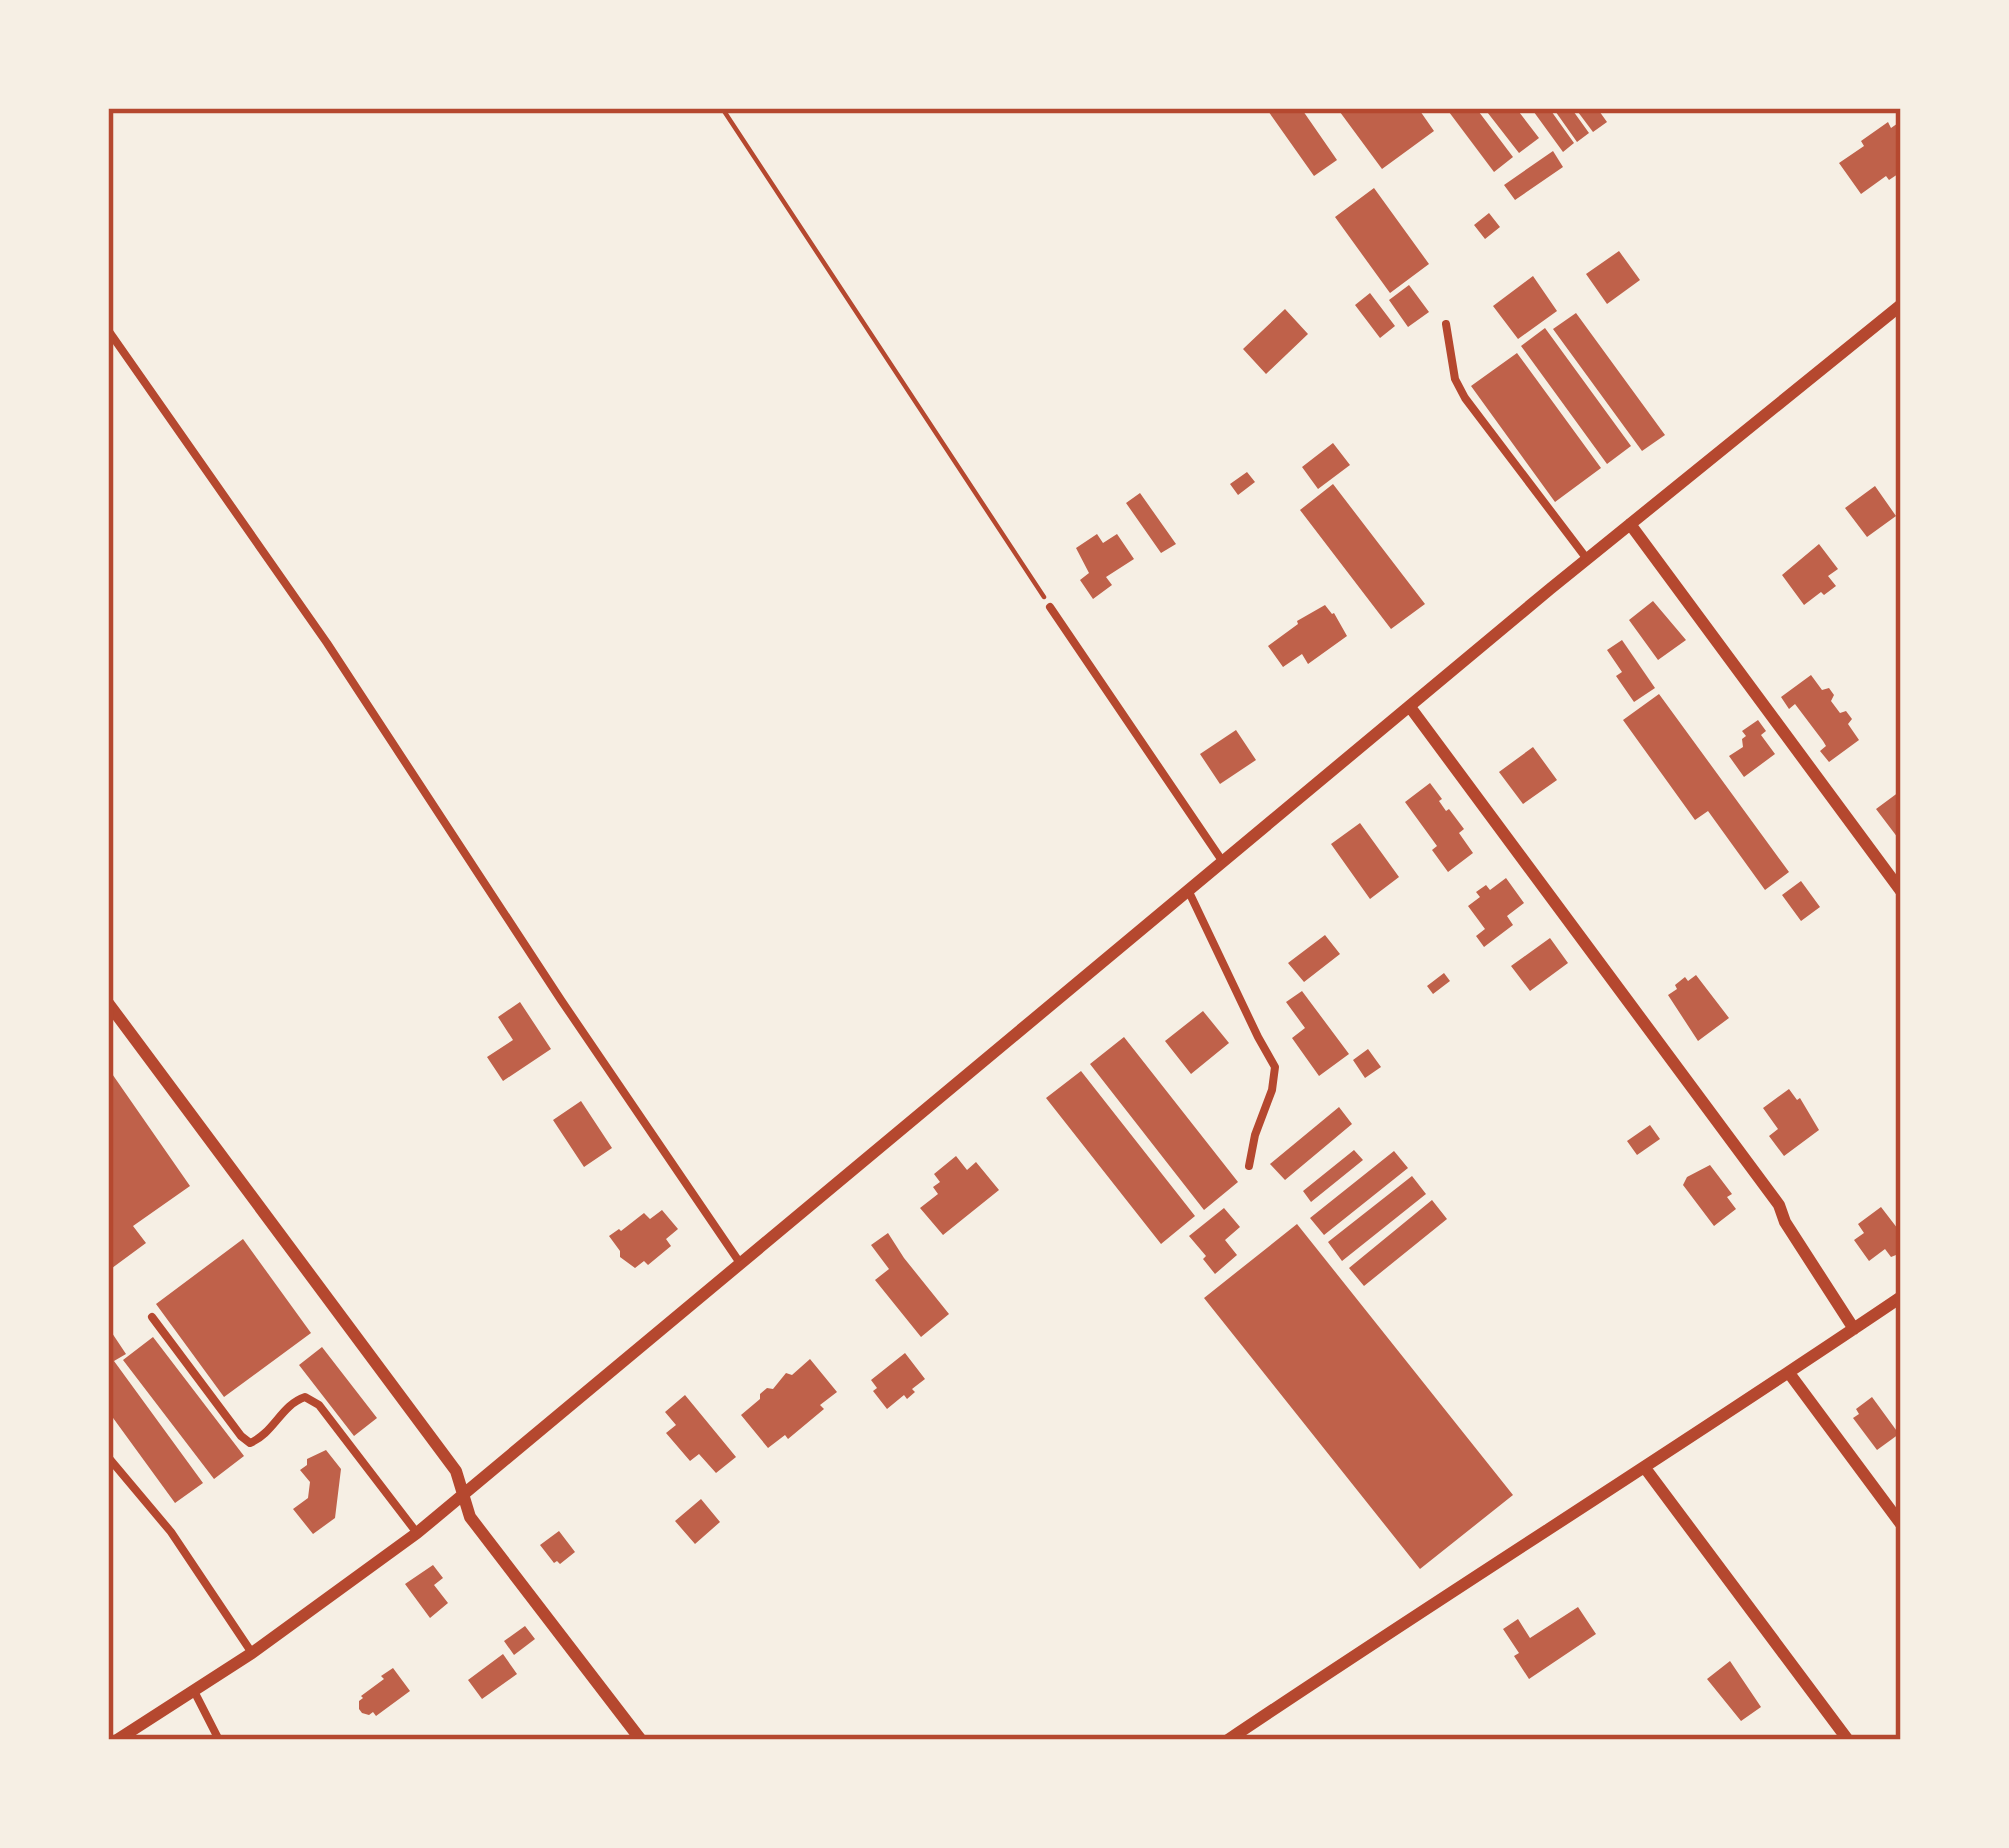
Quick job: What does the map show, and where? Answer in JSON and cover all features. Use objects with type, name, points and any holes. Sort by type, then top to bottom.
[{"type":"street","points":[[117,1740],[252,1652],[417,1533],[1587,559],[1901,305]]},
{"type":"street","points":[[1630,524],[1901,891]]},
{"type":"street","points":[[1410,707],[1779,1205],[1785,1222],[1854,1329]]},
{"type":"street","points":[[108,1003],[456,1471],[470,1517],[641,1740]]},
{"type":"street","points":[[1228,1740],[1901,1297]]},
{"type":"street","points":[[1789,1372],[1901,1524]]},
{"type":"street","points":[[1645,1468],[1848,1740]]},
{"type":"lane","points":[[1446,324],[1455,380],[1465,398],[1587,559]]},
{"type":"lane","points":[[108,330],[327,643],[741,1264]]},
{"type":"lane","points":[[1050,607],[1224,863]]},
{"type":"lane","points":[[1189,891],[1275,1067],[1249,1166]]},
{"type":"lane","points":[[152,1317],[250,1443],[266,1433],[293,1401],[304,1397],[319,1405],[417,1533]]},
{"type":"lane","points":[[108,1457],[171,1532],[252,1652]]},
{"type":"lane","points":[[194,1691],[219,1740]]},
{"type":"path","points":[[722,108],[1050,607]]},
{"type":"building","points":[[1266,108],[1301,108],[1337,160],[1314,176]]},
{"type":"building","points":[[1337,108],[1418,108],[1434,131],[1382,169]]},
{"type":"building","points":[[1446,108],[1476,108],[1513,157],[1494,172]]},
{"type":"building","points":[[1484,108],[1516,108],[1539,138],[1519,153]]},
{"type":"building","points":[[1531,108],[1549,108],[1574,143],[1563,152]]},
{"type":"building","points":[[1553,108],[1571,108],[1589,133],[1577,142]]},
{"type":"building","points":[[1575,108],[1597,108],[1607,122],[1593,132]]},
{"type":"building","points":[[1901,121],[1901,172],[1889,180],[1886,176],[1861,194],[1839,163],[1888,122],[1891,128]]},
{"type":"building","points":[[1553,151],[1563,167],[1515,200],[1504,185]]},
{"type":"building","points":[[1374,188],[1429,264],[1390,293],[1335,217]]},
{"type":"building","points":[[1489,213],[1500,227],[1485,239],[1474,225]]},
{"type":"building","points":[[1619,251],[1640,280],[1607,304],[1586,274]]},
{"type":"building","points":[[1533,276],[1557,311],[1518,339],[1493,306]]},
{"type":"building","points":[[1409,285],[1429,312],[1408,327],[1389,300]]},
{"type":"building","points":[[1370,293],[1395,326],[1380,338],[1355,305]]},
{"type":"building","points":[[1285,309],[1308,334],[1266,374],[1243,349]]},
{"type":"building","points":[[1576,313],[1665,435],[1642,451],[1553,329]]},
{"type":"building","points":[[1545,328],[1631,446],[1607,464],[1521,346]]},
{"type":"building","points":[[1517,353],[1601,468],[1555,502],[1471,386]]},
{"type":"building","points":[[1333,443],[1350,465],[1318,489],[1302,467]]},
{"type":"building","points":[[1247,472],[1255,482],[1238,495],[1230,484]]},
{"type":"building","points":[[1333,484],[1425,604],[1391,629],[1300,510]]},
{"type":"building","points":[[1875,486],[1896,516],[1867,537],[1845,508]]},
{"type":"building","points":[[1140,493],[1176,544],[1161,553],[1126,503]]},
{"type":"building","points":[[1097,534],[1103,543],[1117,534],[1134,559],[1106,577],[1112,585],[1093,599],[1080,580],[1089,573],[1076,548]]},
{"type":"building","points":[[1819,544],[1838,569],[1828,576],[1836,586],[1804,605],[1782,575]]},
{"type":"building","points":[[1653,601],[1686,640],[1658,660],[1629,620]]},
{"type":"building","points":[[1325,605],[1347,636],[1308,664],[1302,654],[1283,667],[1268,646]]},
{"type":"building","points":[[1622,640],[1655,688],[1634,702],[1616,676],[1622,672],[1607,650]]},
{"type":"building","points":[[1811,675],[1822,690],[1829,688],[1840,713],[1846,711],[1852,719],[1848,724],[1859,740],[1829,762],[1820,751],[1826,746],[1823,741],[1795,704],[1789,709],[1781,697]]},
{"type":"building","points":[[1659,694],[1789,872],[1765,890],[1708,811],[1695,820],[1623,720]]},
{"type":"building","points":[[1758,720],[1766,731],[1761,735],[1775,754],[1744,777],[1729,756],[1743,747],[1746,736],[1742,731]]},
{"type":"building","points":[[1236,730],[1256,760],[1220,784],[1200,754]]},
{"type":"building","points":[[1533,747],[1557,780],[1523,804],[1499,772]]},
{"type":"building","points":[[1430,783],[1446,811],[1464,829],[1459,833],[1473,853],[1448,872],[1432,850],[1437,846],[1405,802]]},
{"type":"building","points":[[1901,795],[1901,842],[1876,809]]},
{"type":"building","points":[[1360,823],[1399,877],[1370,899],[1331,844]]},
{"type":"building","points":[[1506,878],[1524,903],[1507,916],[1513,925],[1484,947],[1476,936],[1485,929],[1468,906],[1480,897],[1476,892],[1486,885],[1490,890]]},
{"type":"building","points":[[1801,881],[1820,907],[1801,921],[1782,895]]},
{"type":"building","points":[[1325,935],[1340,954],[1304,982],[1288,963]]},
{"type":"building","points":[[1550,938],[1568,963],[1530,991],[1511,966]]},
{"type":"building","points":[[1444,973],[1450,981],[1433,994],[1427,986]]},
{"type":"building","points":[[1696,975],[1729,1018],[1698,1041],[1668,995],[1685,977],[1688,981]]},
{"type":"building","points":[[1302,991],[1349,1054],[1319,1076],[1292,1038],[1305,1028],[1286,1002]]},
{"type":"building","points":[[520,1002],[551,1049],[503,1081],[487,1057],[513,1040],[498,1017]]},
{"type":"building","points":[[1203,1011],[1229,1043],[1191,1074],[1165,1041]]},
{"type":"building","points":[[1124,1037],[1238,1182],[1204,1210],[1090,1064]]},
{"type":"building","points":[[1368,1049],[1381,1067],[1365,1078],[1353,1060]]},
{"type":"building","points":[[108,1068],[190,1186],[133,1226],[146,1243],[108,1271]]},
{"type":"building","points":[[1081,1071],[1195,1216],[1161,1244],[1046,1098]]},
{"type":"building","points":[[1789,1089],[1819,1130],[1784,1156],[1769,1136],[1778,1129],[1763,1108]]},
{"type":"building","points":[[581,1101],[612,1148],[584,1167],[553,1120]]},
{"type":"building","points":[[1339,1107],[1352,1124],[1285,1180],[1270,1164]]},
{"type":"building","points":[[1650,1125],[1660,1139],[1637,1155],[1627,1141]]},
{"type":"building","points":[[1354,1150],[1363,1160],[1311,1202],[1303,1191]]},
{"type":"building","points":[[1394,1151],[1408,1168],[1324,1235],[1310,1218]]},
{"type":"building","points":[[956,1156],[967,1170],[976,1162],[999,1190],[943,1235],[920,1208],[938,1194],[933,1187],[940,1182],[934,1174]]},
{"type":"building","points":[[1710,1165],[1732,1194],[1727,1197],[1736,1209],[1714,1226],[1683,1185],[1687,1177]]},
{"type":"building","points":[[1412,1176],[1426,1194],[1342,1261],[1328,1242]]},
{"type":"building","points":[[1432,1200],[1447,1219],[1364,1286],[1349,1268]]},
{"type":"building","points":[[1881,1207],[1901,1233],[1901,1253],[1891,1257],[1885,1249],[1869,1261],[1854,1240],[1864,1233],[1858,1224]]},
{"type":"building","points":[[1224,1208],[1240,1227],[1225,1240],[1237,1255],[1215,1274],[1189,1236]]},
{"type":"building","points":[[662,1210],[678,1229],[666,1239],[671,1246],[648,1265],[644,1261],[635,1268],[620,1257],[609,1236],[644,1213],[650,1219]]},
{"type":"building","points":[[1297,1224],[1513,1495],[1420,1569],[1204,1298]]},
{"type":"building","points":[[888,1233],[949,1314],[921,1337],[875,1280],[889,1269],[871,1245]]},
{"type":"building","points":[[243,1239],[311,1333],[224,1397],[156,1304]]},
{"type":"building","points":[[108,1327],[126,1354],[114,1361],[203,1483],[175,1503],[108,1411]]},
{"type":"building","points":[[153,1337],[244,1456],[214,1479],[123,1360]]},
{"type":"building","points":[[322,1347],[377,1418],[354,1436],[299,1365]]},
{"type":"building","points":[[905,1353],[925,1379],[907,1399],[904,1395],[887,1409],[871,1380]]},
{"type":"building","points":[[810,1359],[837,1392],[788,1439],[785,1435],[768,1448],[741,1415],[767,1388],[773,1389],[786,1373],[792,1375]]},
{"type":"building","points":[[685,1395],[736,1457],[716,1473],[699,1454],[690,1461],[666,1433],[676,1425],[665,1412]]},
{"type":"building","points":[[1872,1397],[1899,1434],[1877,1450],[1853,1418],[1859,1414],[1856,1409]]},
{"type":"building","points":[[326,1450],[341,1469],[335,1518],[313,1534],[293,1509],[308,1498],[310,1482],[300,1470],[307,1459]]},
{"type":"building","points":[[701,1499],[720,1522],[695,1544],[675,1521]]},
{"type":"building","points":[[559,1531],[575,1552],[560,1564],[540,1545]]},
{"type":"building","points":[[433,1565],[443,1578],[434,1585],[448,1603],[430,1618],[405,1584]]},
{"type":"building","points":[[1578,1607],[1596,1634],[1529,1679],[1503,1629],[1518,1619],[1530,1638]]},
{"type":"building","points":[[525,1626],[535,1639],[514,1655],[504,1641]]},
{"type":"building","points":[[503,1654],[517,1674],[482,1699],[468,1680]]},
{"type":"building","points":[[1730,1661],[1761,1707],[1741,1721],[1707,1679]]},
{"type":"building","points":[[393,1668],[410,1691],[376,1716],[362,1713],[361,1696]]}]
